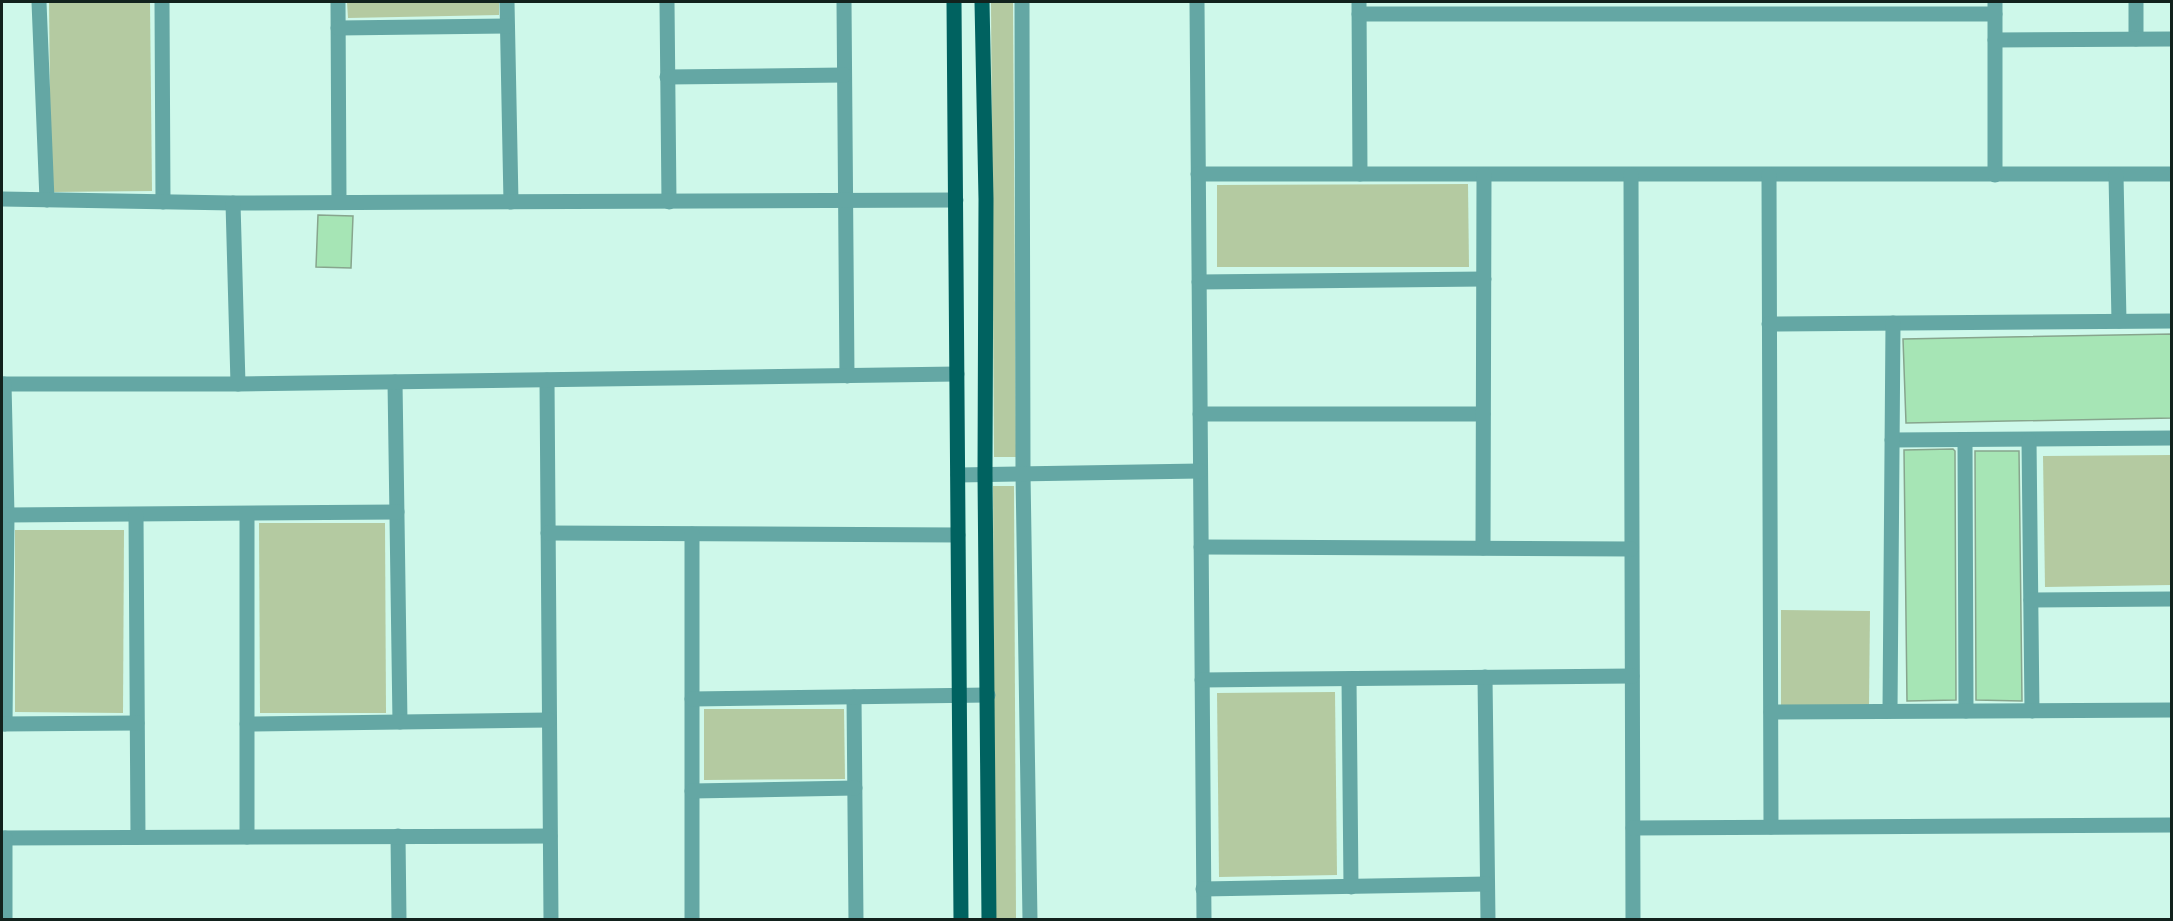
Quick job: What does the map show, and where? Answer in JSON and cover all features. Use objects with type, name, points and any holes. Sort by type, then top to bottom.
[{"type":"main road","points":[[954,2],[962,920]]},
{"type":"main road","points":[[981,2],[986,199],[985,474],[989,920]]},
{"type":"street","points":[[39,2],[47,200]]},
{"type":"street","points":[[162,2],[163,202]]},
{"type":"street","points":[[338,2],[339,202]]},
{"type":"street","points":[[507,2],[511,202]]},
{"type":"street","points":[[667,2],[669,202]]},
{"type":"street","points":[[844,2],[847,376]]},
{"type":"street","points":[[1022,2],[1023,474],[1030,920]]},
{"type":"street","points":[[1197,2],[1204,920]]},
{"type":"street","points":[[2136,2],[2136,39]]},
{"type":"street","points":[[1360,174],[1359,8],[1995,8],[1995,175]]},
{"type":"street","points":[[338,28],[507,26]]},
{"type":"street","points":[[1995,40],[2172,39]]},
{"type":"street","points":[[667,77],[844,75]]},
{"type":"street","points":[[1198,174],[1631,176],[2172,174]]},
{"type":"street","points":[[1483,548],[1484,175]]},
{"type":"street","points":[[1769,175],[1771,827]]},
{"type":"street","points":[[2116,175],[2119,321]]},
{"type":"street","points":[[1631,176],[1633,920]]},
{"type":"street","points":[[2,199],[233,203],[956,200]]},
{"type":"street","points":[[233,203],[238,384]]},
{"type":"street","points":[[1199,282],[1484,279]]},
{"type":"street","points":[[1769,324],[2172,321]]},
{"type":"street","points":[[1890,711],[1893,322]]},
{"type":"street","points":[[137,723],[3,724],[7,515],[3,384],[238,384],[957,375]]},
{"type":"street","points":[[547,380],[551,920]]},
{"type":"street","points":[[395,382],[400,722]]},
{"type":"street","points":[[1200,414],[1484,414]]},
{"type":"street","points":[[1892,440],[2172,438]]},
{"type":"street","points":[[1965,440],[1966,711]]},
{"type":"street","points":[[2029,440],[2032,711]]},
{"type":"street","points":[[958,475],[1200,471]]},
{"type":"street","points":[[7,515],[397,512]]},
{"type":"street","points":[[246,837],[248,514]]},
{"type":"street","points":[[135,515],[138,837]]},
{"type":"street","points":[[548,533],[958,535]]},
{"type":"street","points":[[692,534],[692,920]]},
{"type":"street","points":[[1201,547],[1631,549]]},
{"type":"street","points":[[2031,600],[2172,599]]},
{"type":"street","points":[[1202,680],[1632,676]]},
{"type":"street","points":[[1485,677],[1488,920]]},
{"type":"street","points":[[1349,679],[1351,887]]},
{"type":"street","points":[[692,699],[988,695]]},
{"type":"street","points":[[854,697],[856,920]]},
{"type":"street","points":[[1771,712],[2172,710]]},
{"type":"street","points":[[247,724],[549,720]]},
{"type":"street","points":[[692,791],[855,788]]},
{"type":"street","points":[[1633,828],[2172,825]]},
{"type":"street","points":[[398,836],[399,920]]},
{"type":"street","points":[[6,920],[3,838],[550,836]]},
{"type":"street","points":[[1203,890],[1487,884]]},
{"type":"green space","points":[[49,2],[150,2],[152,191],[51,192]]},
{"type":"green space","points":[[347,2],[499,2],[499,15],[348,18]]},
{"type":"green space","points":[[991,2],[1013,2],[1016,457],[994,457]]},
{"type":"green space","points":[[1468,184],[1469,267],[1217,267],[1217,185]]},
{"type":"green space","points":[[2171,455],[2171,585],[2045,587],[2043,456]]},
{"type":"green space","points":[[993,486],[1014,486],[1016,919],[995,919]]},
{"type":"green space","points":[[259,523],[385,523],[386,713],[260,713]]},
{"type":"green space","points":[[15,530],[124,530],[123,713],[15,712]]},
{"type":"green space","points":[[1781,610],[1870,611],[1869,705],[1781,705]]},
{"type":"green space","points":[[1335,692],[1337,875],[1219,877],[1217,693]]},
{"type":"green space","points":[[704,709],[844,709],[845,779],[704,780]]},
{"type":"building","points":[[318,215],[353,216],[351,268],[316,267]]},
{"type":"building","points":[[2172,334],[2172,418],[1906,423],[1903,339]]},
{"type":"building","points":[[1953,449],[1955,451],[1956,700],[1907,701],[1904,450]]},
{"type":"building","points":[[1975,451],[2019,451],[2022,701],[1976,700]]}]
